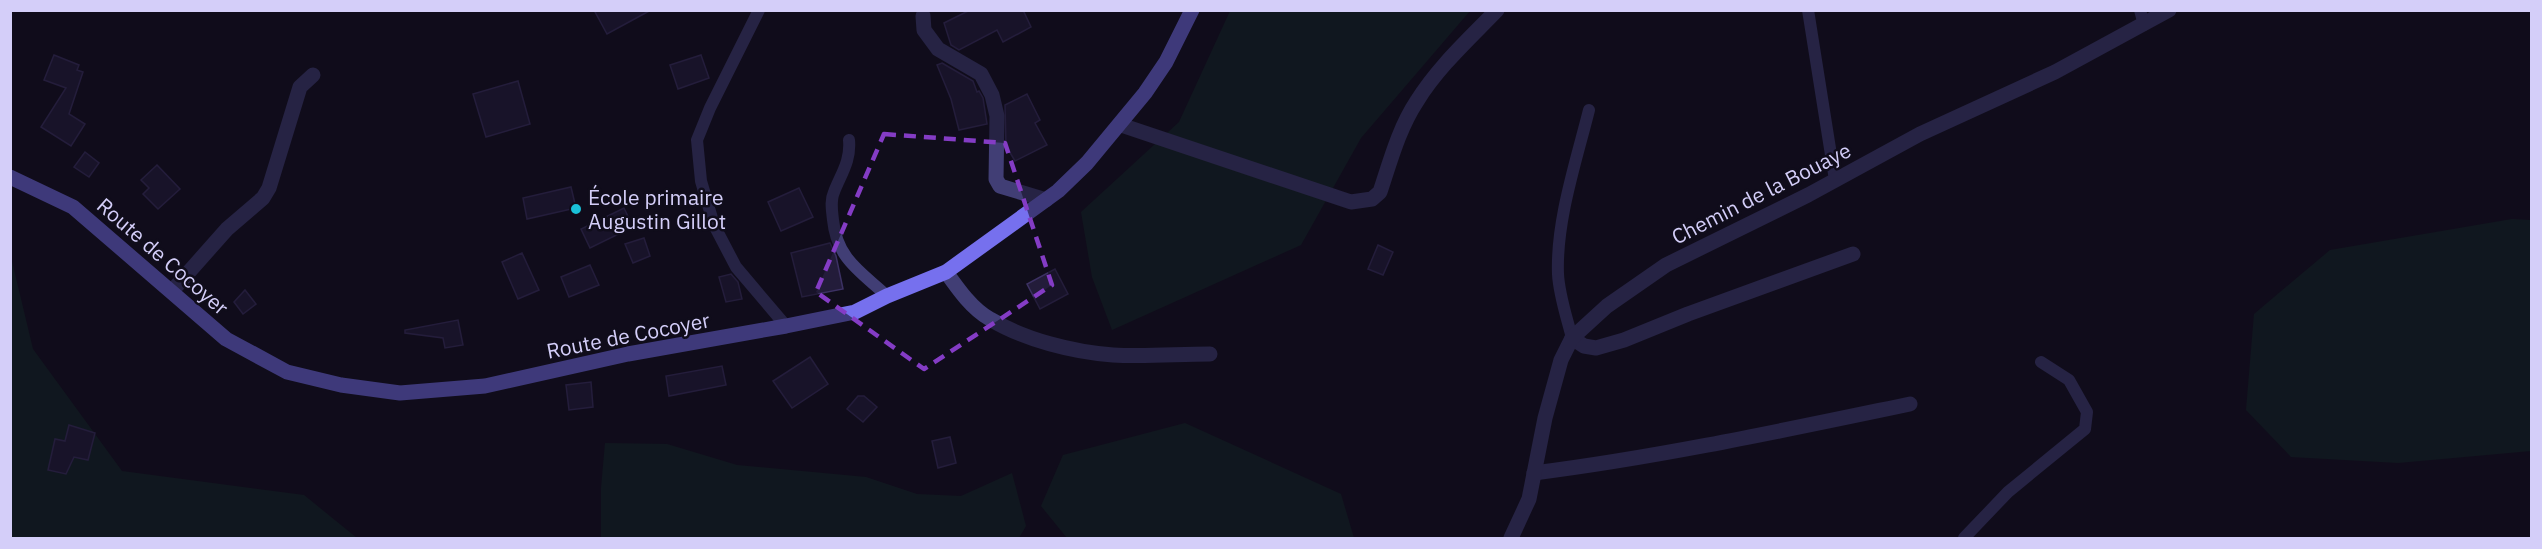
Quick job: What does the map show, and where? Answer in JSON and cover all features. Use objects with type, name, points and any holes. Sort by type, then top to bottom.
[{"type":"main road","name":"Route de Cocoyer","points":[[10,177],[73,207],[226,339],[287,372],[340,385],[400,393],[485,386],[628,354],[855,312],[946,272],[1046,200],[1087,164],[1121,125],[1166,63],[1192,10]]},
{"type":"street","points":[[1121,125],[1351,202],[1363,201],[1380,192],[1392,156],[1416,103],[1444,65],[1497,10]]},
{"type":"street","name":"Chemin de la Bouaye","points":[[1511,538],[1529,499],[1545,418],[1558,369],[1572,338],[1607,306],[1666,265],[1835,180],[1920,134],[2055,72],[2142,18],[2169,10]]},
{"type":"street","points":[[923,16],[924,30],[938,50],[981,74],[992,95],[996,116],[996,179],[1000,186],[1046,200]]},
{"type":"street","points":[[172,291],[227,229],[263,198],[269,188],[300,87],[313,75]]},
{"type":"street","points":[[1572,338],[1584,346],[1596,348],[1624,340],[1852,254]]},
{"type":"street","points":[[946,272],[962,294],[988,319],[1027,336],[1064,347],[1113,355],[1210,354]]},
{"type":"street","points":[[1534,473],[1594,466],[1748,438],[1910,404]]},
{"type":"lane","points":[[759,10],[710,108],[697,140],[701,181],[714,225],[736,267],[786,326]]},
{"type":"lane","points":[[1808,10],[1835,180]]},
{"type":"lane","points":[[1572,338],[1558,277],[1559,246],[1589,110]]},
{"type":"lane","points":[[849,140],[849,162],[833,194],[831,205],[835,236],[844,256],[887,296]]},
{"type":"lane","points":[[1964,538],[2008,492],[2085,429],[2087,412],[2068,380],[2041,362]]},
{"type":"highlighted area","points":[[884,134],[1005,143],[1052,285],[924,369],[816,292]]},
{"type":"green space","points":[[1230,11],[1470,11],[1361,138],[1301,245],[1112,330],[1092,277],[1081,212],[1179,122]]},
{"type":"green space","points":[[2512,219],[2531,220],[2531,451],[2398,463],[2291,457],[2246,410],[2254,314],[2330,250]]},
{"type":"green space","points":[[10,253],[33,349],[122,471],[304,495],[357,538],[11,538]]},
{"type":"green space","points":[[1185,423],[1341,494],[1354,538],[1067,538],[1041,506],[1063,455]]},
{"type":"green space","points":[[605,443],[667,444],[737,465],[866,477],[917,494],[961,496],[1012,473],[1026,526],[1019,538],[601,538],[601,488]]},
{"type":"building","points":[[594,10],[651,10],[607,34]]},
{"type":"building","points":[[970,10],[1023,10],[1031,27],[1003,42],[997,30],[959,50],[951,45],[944,23]]},
{"type":"building","points":[[54,55],[79,65],[77,70],[83,72],[69,114],[85,124],[71,146],[41,127],[66,88],[44,80]]},
{"type":"building","points":[[701,55],[709,78],[678,89],[670,65]]},
{"type":"building","points":[[942,63],[973,81],[977,92],[979,91],[983,98],[987,124],[959,130],[951,99],[937,65]]},
{"type":"building","points":[[518,81],[530,124],[486,137],[473,94]]},
{"type":"building","points":[[1027,94],[1040,120],[1035,123],[1047,145],[1015,161],[1006,146],[1005,105]]},
{"type":"building","points":[[85,152],[99,163],[89,177],[74,167]]},
{"type":"building","points":[[157,165],[180,189],[158,209],[143,194],[149,188],[141,180]]},
{"type":"building","points":[[571,187],[576,208],[527,219],[523,198]]},
{"type":"building","points":[[799,188],[813,217],[781,231],[768,202]]},
{"type":"building","points":[[624,208],[633,227],[590,248],[581,229]]},
{"type":"building","points":[[644,238],[650,256],[633,263],[625,244]]},
{"type":"building","points":[[830,243],[836,256],[843,289],[802,297],[791,253]]},
{"type":"building","points":[[1378,245],[1393,252],[1383,275],[1368,269]]},
{"type":"building","points":[[522,253],[539,290],[518,299],[502,262]]},
{"type":"building","points":[[590,265],[599,285],[569,297],[561,277]]},
{"type":"building","points":[[1055,269],[1068,294],[1040,309],[1027,284]]},
{"type":"building","points":[[731,274],[738,282],[742,299],[726,302],[719,277]]},
{"type":"building","points":[[245,290],[256,304],[243,314],[234,302]]},
{"type":"building","points":[[458,320],[463,345],[445,348],[443,338],[405,333],[405,330]]},
{"type":"building","points":[[810,357],[828,384],[792,408],[773,381]]},
{"type":"building","points":[[722,366],[726,385],[669,396],[666,376]]},
{"type":"building","points":[[591,382],[593,407],[569,410],[566,385]]},
{"type":"building","points":[[858,396],[864,396],[877,407],[863,422],[847,409]]},
{"type":"building","points":[[69,425],[95,433],[88,460],[74,457],[66,474],[48,470],[55,439],[65,441]]},
{"type":"building","points":[[950,437],[956,463],[938,468],[932,441]]},
{"type":"place","name":"École primaire Augustin Gillot","points":[[576,209]]}]
